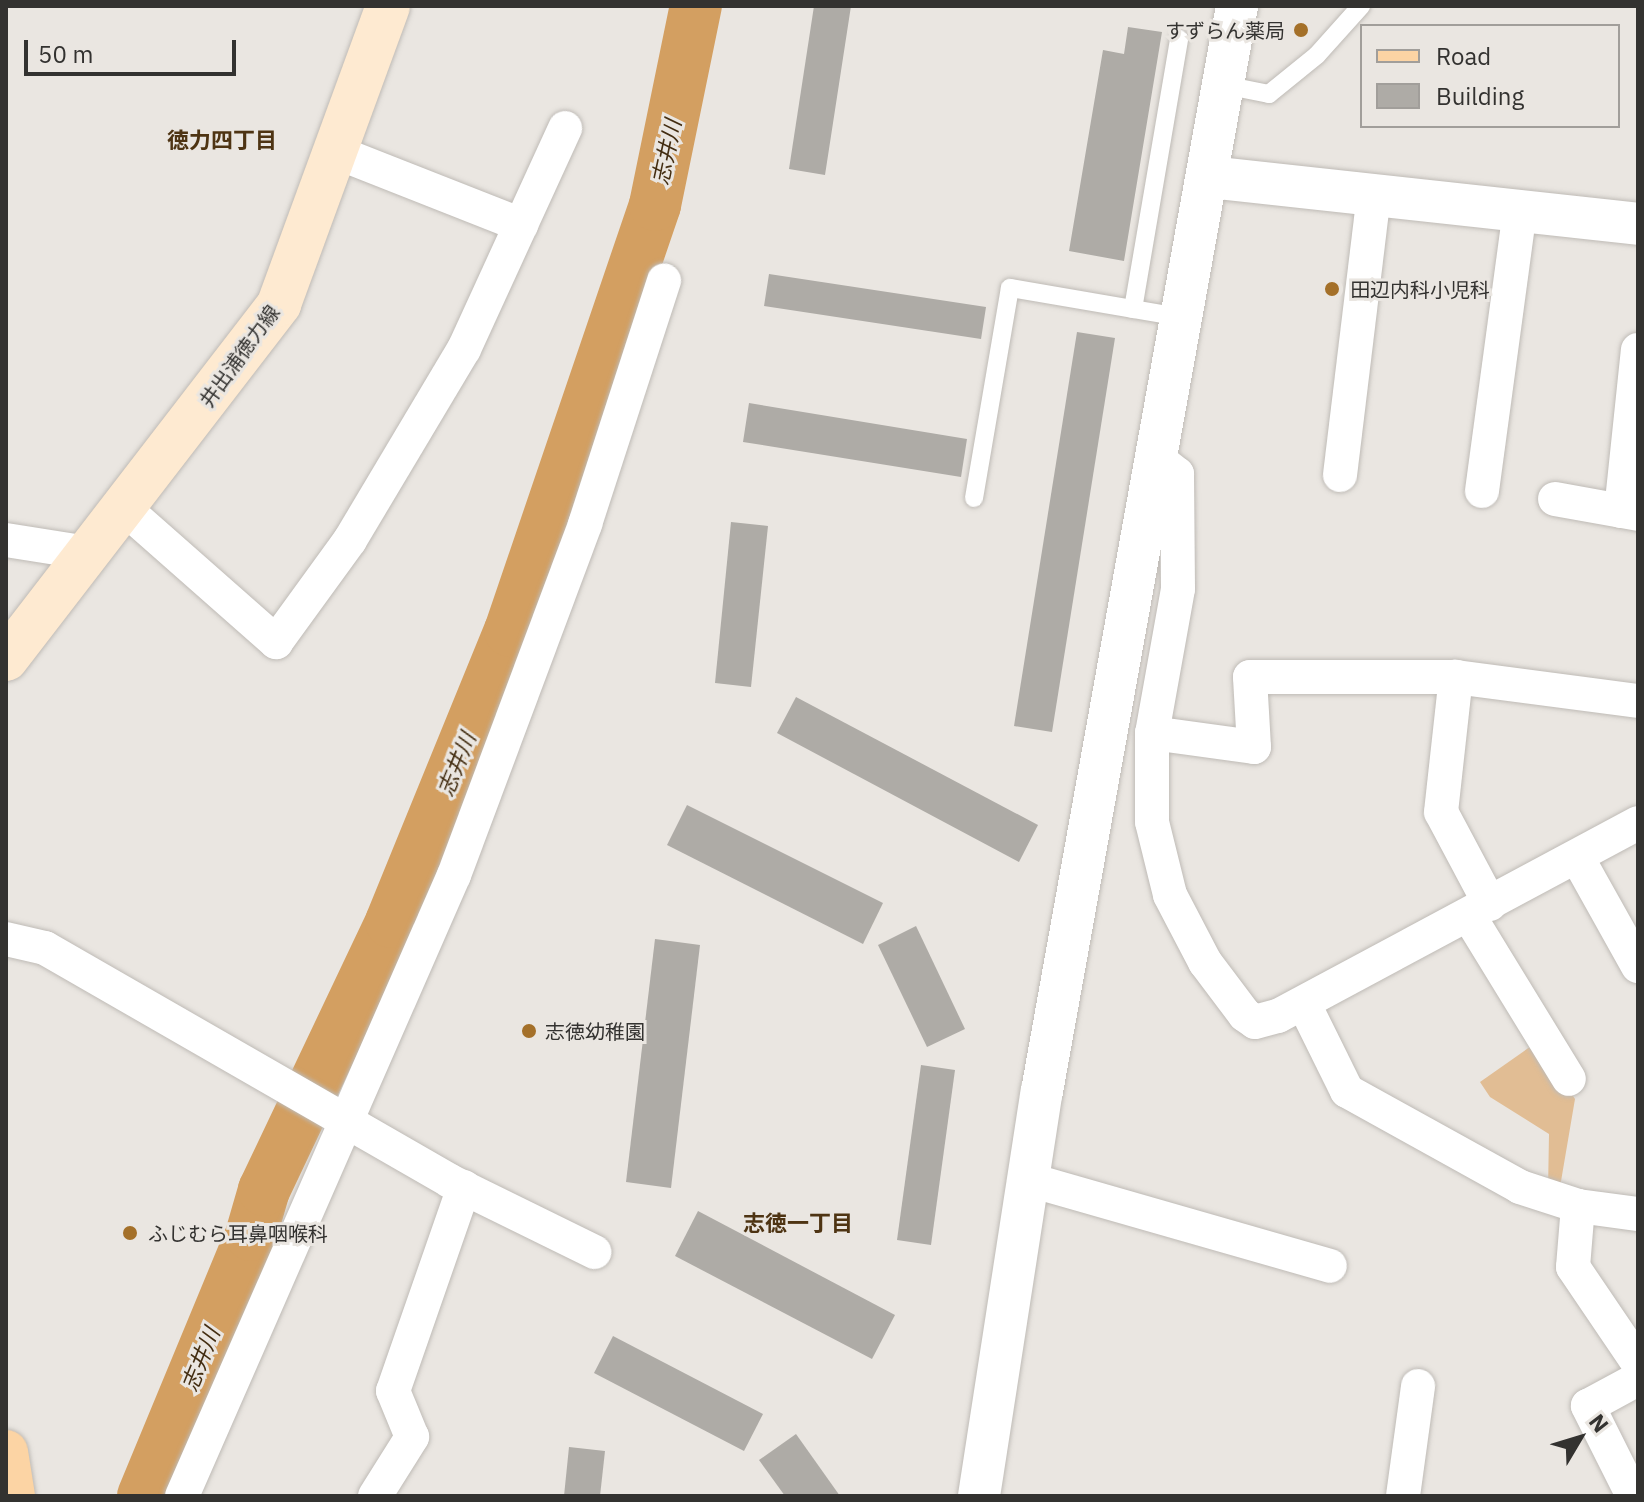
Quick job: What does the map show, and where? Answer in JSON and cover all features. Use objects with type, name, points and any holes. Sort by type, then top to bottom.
[{"type":"main road","name":"井出浦徳力線","points":[[6,659],[279,304],[388,6]]},
{"type":"main road","points":[[6,1452],[13,1496]]},
{"type":"street","points":[[979,1496],[1027,1179],[1159,460],[1180,317],[1237,6]]},
{"type":"street","points":[[124,508],[276,642],[350,540],[464,349],[565,128]]},
{"type":"street","points":[[336,152],[521,225]]},
{"type":"street","points":[[1208,177],[1638,224]]},
{"type":"street","points":[[1340,475],[1374,195]]},
{"type":"street","points":[[1482,491],[1520,211]]},
{"type":"street","points":[[182,1496],[347,1124],[459,860],[585,524],[664,281]]},
{"type":"street","points":[[1555,499],[1629,512],[1638,350]]},
{"type":"street","points":[[1159,460],[1177,474],[1178,589],[1152,733],[1152,822],[1170,895],[1205,962],[1230,1001],[1255,1022],[1304,1004],[1638,823]]},
{"type":"street","points":[[6,540],[88,553]]},
{"type":"street","points":[[1152,733],[1254,747],[1250,677],[1456,677],[1638,701]]},
{"type":"street","points":[[1456,677],[1441,812],[1480,910],[1569,1079]]},
{"type":"street","points":[[1577,857],[1638,966]]},
{"type":"street","points":[[6,939],[45,948],[347,1124],[594,1252]]},
{"type":"street","points":[[1304,1004],[1347,1091],[1520,1187],[1578,1206],[1638,1214]]},
{"type":"street","points":[[1027,1179],[1330,1266]]},
{"type":"street","points":[[375,1496],[412,1437],[393,1391],[464,1187]]},
{"type":"street","points":[[1578,1206],[1573,1267],[1638,1363]]},
{"type":"street","points":[[1633,1496],[1588,1406],[1638,1379]]},
{"type":"street","points":[[1403,1496],[1418,1386]]},
{"type":"lane","points":[[1224,85],[1269,94],[1317,55],[1361,6]]},
{"type":"lane","points":[[1133,309],[1179,39]]},
{"type":"lane","points":[[974,498],[1010,288],[1180,317]]},
{"type":"shaded area","points":[[1537,1042],[1575,1099],[1559,1193],[1548,1190],[1549,1134],[1490,1097],[1480,1082]]},
{"type":"building","points":[[814,6],[851,6],[825,175],[789,169]]},
{"type":"building","points":[[1128,27],[1162,32],[1124,261],[1069,251],[1103,50],[1124,54]]},
{"type":"building","points":[[769,274],[986,307],[981,339],[764,306]]},
{"type":"building","points":[[1077,332],[1115,338],[1052,732],[1014,726]]},
{"type":"building","points":[[749,403],[967,439],[961,477],[743,442]]},
{"type":"building","points":[[731,522],[768,526],[751,687],[715,683]]},
{"type":"building","points":[[796,697],[1038,825],[1019,862],[777,733]]},
{"type":"building","points":[[687,805],[883,903],[863,944],[667,845]]},
{"type":"building","points":[[916,926],[965,1029],[927,1047],[878,945]]},
{"type":"building","points":[[655,939],[700,945],[671,1188],[626,1182]]},
{"type":"building","points":[[921,1065],[955,1070],[931,1245],[897,1240]]},
{"type":"building","points":[[698,1211],[895,1315],[872,1359],[675,1256]]},
{"type":"building","points":[[613,1336],[763,1414],[744,1451],[594,1373]]},
{"type":"building","points":[[796,1434],[840,1496],[785,1496],[759,1460]]},
{"type":"building","points":[[569,1447],[605,1451],[600,1496],[564,1496]]},
{"type":"waterway","name":"志井川","points":[[143,1496],[251,1235],[264,1190],[391,922],[510,631],[655,205],[696,6]]},
{"type":"place","name":"すずらん薬局","points":[[1301,30]]},
{"type":"place","name":"田辺内科小児科","points":[[1332,289]]},
{"type":"place","name":"志徳幼稚園","points":[[529,1031]]},
{"type":"place","name":"ふじむら耳鼻咽喉科","points":[[130,1233]]},
{"type":"district","name":"徳力四丁目","points":[[222,140]]},
{"type":"district","name":"志徳一丁目","points":[[798,1223]]}]
